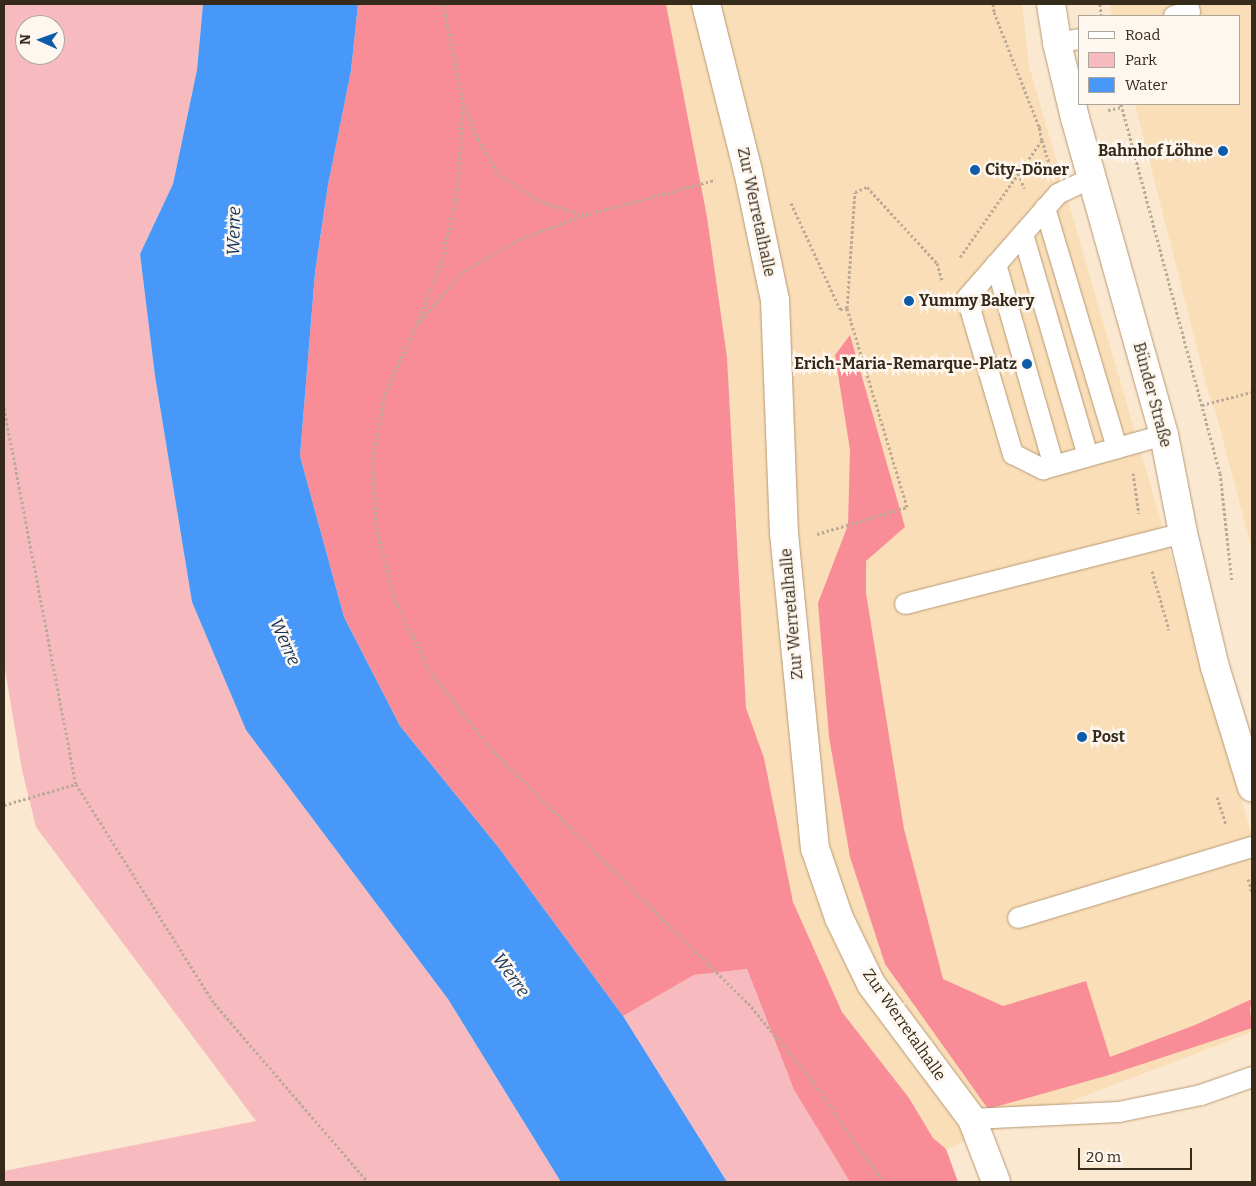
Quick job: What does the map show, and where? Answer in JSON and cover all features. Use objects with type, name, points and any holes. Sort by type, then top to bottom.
[{"type":"street","name":"Zur Werretalhalle","points":[[706,4],[748,170],[775,300],[784,533],[815,848],[839,918],[871,984],[972,1118],[996,1182]]},
{"type":"street","name":"Bünder Straße","points":[[1051,4],[1068,41],[1078,98]]},
{"type":"street","name":"Bünder Straße","points":[[1079,105],[1092,178],[1164,434],[1182,533],[1215,667],[1252,787]]},
{"type":"lane","points":[[1178,15],[1190,12],[1188,4]]},
{"type":"lane","points":[[1092,178],[1058,194],[967,298],[1012,454],[1043,469],[1164,434]]},
{"type":"lane","points":[[1045,208],[1117,448]]},
{"type":"lane","points":[[1023,234],[1088,456]]},
{"type":"lane","points":[[996,264],[1054,466]]},
{"type":"lane","points":[[905,604],[1182,533]]},
{"type":"lane","points":[[1018,918],[1252,847]]},
{"type":"lane","points":[[972,1118],[1119,1112],[1251,1083]]},
{"type":"path","points":[[443,4],[462,102],[478,139],[498,174],[539,201],[585,215]]},
{"type":"path","points":[[462,102],[458,188],[442,260],[417,324],[385,393],[372,462],[377,531],[395,601],[431,673],[496,754],[748,1003],[811,1079],[883,1182]]},
{"type":"path","points":[[1121,105],[1220,473],[1233,589]]},
{"type":"path","points":[[958,259],[1042,140],[1039,127]]},
{"type":"path","points":[[417,324],[464,271],[517,240],[585,215],[748,170]]},
{"type":"path","points":[[822,534],[907,507],[847,308],[855,192],[867,187],[937,263],[942,282],[948,274]]},
{"type":"path","points":[[790,200],[840,309],[847,308]]},
{"type":"path","points":[[1202,405],[1252,392]]},
{"type":"path","points":[[4,408],[76,784],[214,1003],[368,1182]]},
{"type":"path","points":[[4,805],[76,784]]},
{"type":"shaded area","points":[[358,4],[666,4],[707,217],[727,357],[746,708],[764,758],[793,902],[842,1012],[909,1098],[933,1138],[946,1149],[958,1182],[850,1182],[794,1090],[747,969],[694,975],[623,1016],[499,848],[400,726],[344,617],[300,456],[315,273],[328,185],[351,71]]},
{"type":"shaded area","points":[[666,4],[1022,4],[1029,66],[1252,836],[1252,1032],[946,1149],[933,1138],[909,1098],[842,1012],[793,902],[764,758],[746,708],[727,357],[707,217]]},
{"type":"shaded area","name":"Bahnhof Löhne","points":[[1110,4],[1252,4],[1252,550],[1215,410],[1207,388],[1135,105],[1241,105],[1241,15],[1112,15]]},
{"type":"shaded area","points":[[850,335],[905,527],[866,561],[866,593],[904,829],[943,979],[1003,1006],[1086,981],[1110,1057],[1195,1025],[1252,999],[1250,1010],[1252,1028],[1109,1075],[988,1109],[885,964],[850,857],[829,737],[818,603],[848,525],[850,450],[835,355]]},
{"type":"green space","points":[[4,4],[203,4],[197,70],[173,184],[140,254],[155,376],[192,602],[246,730],[448,999],[561,1182],[4,1182],[4,1171],[256,1121],[36,827],[22,770],[4,664]]},
{"type":"green space","points":[[747,969],[794,1090],[850,1182],[727,1182],[623,1016],[694,975]]},
{"type":"water","name":"Werre","points":[[203,4],[358,4],[351,71],[328,185],[315,273],[300,456],[344,617],[400,726],[499,848],[623,1016],[727,1182],[561,1182],[448,999],[246,730],[192,602],[155,376],[140,254],[173,184],[197,70]]},
{"type":"place","name":"Bahnhof Löhne","points":[[1223,151]]},
{"type":"place","name":"City-Döner","points":[[975,170]]},
{"type":"place","name":"Yummy Bakery","points":[[909,301]]},
{"type":"place","name":"Erich-Maria-Remarque-Platz","points":[[1027,364]]},
{"type":"place","name":"Post","points":[[1082,737]]}]
